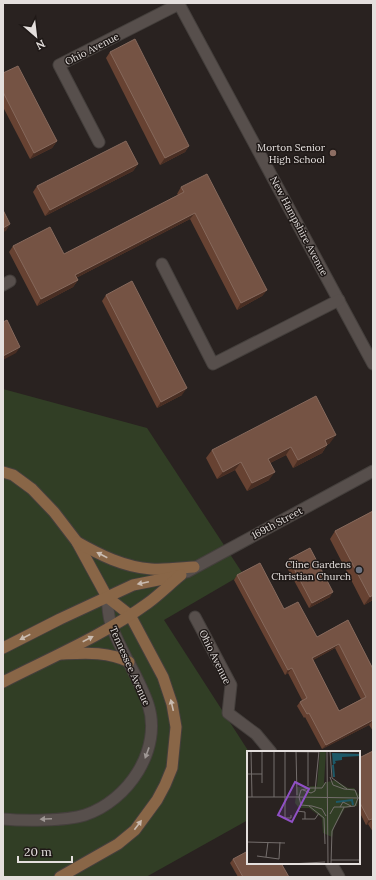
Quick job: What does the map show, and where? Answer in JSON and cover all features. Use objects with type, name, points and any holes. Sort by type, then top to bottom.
[{"type":"main road","points":[[3,472],[14,475],[32,489],[54,512],[77,542],[107,597],[130,615]]},
{"type":"main road","points":[[77,542],[114,561],[131,565],[151,569],[194,567]]},
{"type":"main road","name":"169th Street","points":[[3,648],[60,619],[133,585],[181,575]]},
{"type":"main road","name":"169th Street","points":[[3,682],[57,655],[130,615],[181,575]]},
{"type":"main road","name":"Tennessee Avenue","points":[[60,877],[118,844],[135,830],[157,800],[172,768],[176,727],[172,704],[163,677],[130,615]]},
{"type":"main road","points":[[57,655],[85,653],[107,654],[129,662]]},
{"type":"street","name":"Ohio Avenue","points":[[99,142],[59,65],[179,4]]},
{"type":"street","name":"New Hampshire Avenue","points":[[179,4],[373,364]]},
{"type":"street","points":[[162,264],[213,364],[339,300]]},
{"type":"street","name":"169th Street","points":[[181,575],[373,471]]},
{"type":"street","name":"Tennessee Avenue","points":[[3,819],[64,818],[85,815],[104,806],[125,789],[144,762],[150,746],[152,728],[149,706],[141,685],[111,626],[107,597]]},
{"type":"street","name":"Ohio Avenue","points":[[195,617],[231,685],[228,713],[256,734],[270,751]]},
{"type":"street","points":[[332,864],[339,877]]},
{"type":"green space","points":[[3,389],[147,428],[243,574],[164,620],[248,751],[247,751],[247,821],[146,877],[3,877]]},
{"type":"building","points":[[135,39],[189,146],[165,158],[110,52]]},
{"type":"building","points":[[18,66],[57,141],[34,153],[3,92],[3,73]]},
{"type":"building","points":[[126,141],[138,164],[50,210],[37,186]]},
{"type":"building","points":[[207,174],[267,290],[241,303],[195,213],[75,275],[78,280],[41,299],[13,246],[50,227],[64,254],[184,192],[181,187]]},
{"type":"building","points":[[3,210],[10,224],[3,228]]},
{"type":"building","points":[[132,281],[187,388],[161,402],[106,295]]},
{"type":"building","points":[[7,320],[20,347],[3,356],[3,322]]},
{"type":"building","points":[[316,396],[336,435],[325,440],[327,445],[298,460],[291,447],[268,459],[275,472],[252,483],[241,462],[223,472],[212,450]]},
{"type":"building","name":"Cline Gardens Christian Church","points":[[373,511],[373,595],[370,597],[335,531]]},
{"type":"building","points":[[310,548],[333,592],[312,603],[289,559]]},
{"type":"building","points":[[260,563],[284,609],[298,602],[317,637],[348,620],[373,669],[373,720],[326,745],[309,713],[307,714],[300,702],[307,698],[292,668],[288,670],[237,575]],"holes":[[[339,644],[366,697],[339,711],[312,658]]]},
{"type":"building","points":[[373,751],[373,822],[372,819],[369,820],[360,803],[360,758]]},
{"type":"building","points":[[247,852],[247,864],[282,864],[289,877],[243,877],[233,859]]},
{"type":"place","name":"Morton Senior High School","points":[[333,153]]},
{"type":"place","name":"Cline Gardens Christian Church","points":[[359,570]]}]
